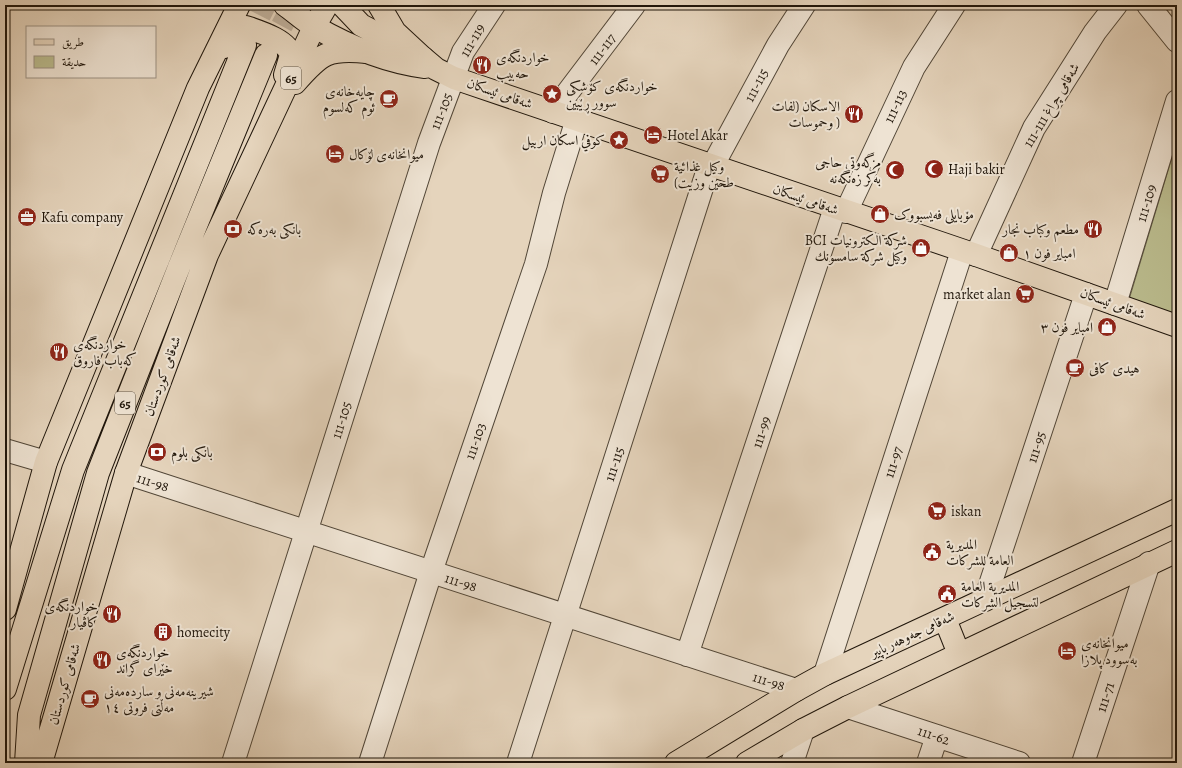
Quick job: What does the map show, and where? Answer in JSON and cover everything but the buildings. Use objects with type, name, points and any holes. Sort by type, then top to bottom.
[{"type":"main road","points":[[5,609],[46,462],[198,88],[226,5]]},
{"type":"main road","points":[[198,88],[239,5]]},
{"type":"main road","name":"شەقامی ئیسکان","points":[[285,5],[314,27],[367,52],[409,65],[438,68]]},
{"type":"main road","name":"شەقامی کوردستان","points":[[41,763],[126,473],[207,254],[256,153],[314,27],[327,5]]},
{"type":"main road","name":"شەقامی ئیسکان","points":[[342,5],[361,25],[438,68],[554,112],[969,253],[1177,326]]},
{"type":"main road","points":[[379,5],[395,32],[438,68]]},
{"type":"main road","points":[[198,88],[232,33],[240,29],[248,28],[281,43],[288,49],[291,55],[291,60],[256,153]]},
{"type":"main road","name":"65","points":[[5,689],[73,470],[245,45]]},
{"type":"main road","points":[[278,106],[306,70],[322,57],[331,52],[342,50],[367,52]]},
{"type":"main road","name":"شەقامی کوردستان","points":[[26,763],[29,715],[98,473],[179,267],[266,55]]},
{"type":"main road","name":"شەقامی جەوهەر باپیر","points":[[676,763],[825,674],[1177,510]]},
{"type":"main road","points":[[746,763],[803,730],[848,707],[1177,551]]},
{"type":"main road","points":[[945,619],[959,654]]},
{"type":"street","name":"111-119","points":[[438,68],[463,52],[494,5]]},
{"type":"street","name":"111-117","points":[[554,112],[634,5]]},
{"type":"street","name":"111-115","points":[[518,763],[710,166],[778,45],[804,5]]},
{"type":"street","name":"111-113","points":[[841,210],[914,67],[954,5]]},
{"type":"street","name":"شەقامی چراغ 111-111","points":[[969,253],[1034,128],[1095,32],[1116,5]]},
{"type":"street","points":[[1148,5],[1177,42]]},
{"type":"street","name":"111-105","points":[[233,763],[429,143],[438,68]]},
{"type":"street","name":"111-109","points":[[1115,304],[1177,102]]},
{"type":"street","name":"111-103","points":[[370,763],[431,572],[536,264],[554,193],[577,119]]},
{"type":"street","name":"111-99","points":[[687,655],[841,210]]},
{"type":"street","name":"111-97","points":[[825,674],[969,253]]},
{"type":"street","name":"111-95","points":[[985,600],[1086,294]]},
{"type":"street","points":[[5,450],[46,462]]},
{"type":"street","name":"111-98","points":[[126,473],[796,690]]},
{"type":"street","name":"111-71","points":[[1083,763],[1149,563]]},
{"type":"street","name":"111-62","points":[[848,707],[1019,763]]},
{"type":"street","points":[[792,763],[803,730]]},
{"type":"street","points":[[928,763],[937,736]]},
{"type":"green space","points":[[1177,141],[1177,319],[1128,303]]},
{"type":"tunnel","points":[[245,45],[265,5]]},
{"type":"tunnel","points":[[266,55],[293,5]]},
{"type":"place","name":"خواردنگەی حەبیب","points":[[482,65]]},
{"type":"place","name":"خواردنگەی کۆشکی سوور ڕێبین","points":[[552,94]]},
{"type":"place","name":"چایەخانەی ئوم کەلسوم","points":[[389,99]]},
{"type":"place","name":"الاسكان (لفات وحموسات )","points":[[854,114]]},
{"type":"place","name":"Hotel Akar","points":[[653,135]]},
{"type":"place","name":"كوفي اسكان اربيل","points":[[619,140]]},
{"type":"place","name":"میوانخانەی لۆکال","points":[[335,154]]},
{"type":"place","name":"Haji bakir","points":[[934,169]]},
{"type":"place","name":"مزگەوتی حاجی بەکر زەنگەنە","points":[[895,170]]},
{"type":"place","name":"وكيل غذائية (طحين وزيت","points":[[660,174]]},
{"type":"place","name":"مۆبایلی فەیسبووک","points":[[880,214]]},
{"type":"place","name":"Kafu company","points":[[27,217]]},
{"type":"place","name":"بانکی بەرەکە","points":[[233,229]]},
{"type":"place","name":"مطعم وكباب نجار","points":[[1093,229]]},
{"type":"place","name":"BCI شركة الكترونيات وكيل شركة سامسونك","points":[[921,248]]},
{"type":"place","name":"امباير فون ١","points":[[1009,253]]},
{"type":"place","name":"market alan","points":[[1025,294]]},
{"type":"place","name":"امباير فون ٣","points":[[1107,327]]},
{"type":"place","name":"خواردنگەی کەباب فاروق","points":[[59,352]]},
{"type":"place","name":"هیدی کافی","points":[[1075,368]]},
{"type":"place","name":"بانکی بلوم","points":[[157,452]]},
{"type":"place","name":"iskan","points":[[937,511]]},
{"type":"place","name":"المديرية العامة للشركات","points":[[932,552]]},
{"type":"place","name":"المديرية العامة لتسجيل الشركات","points":[[947,594]]},
{"type":"place","name":"خواردنگەی کاڤیار","points":[[112,614]]},
{"type":"place","name":"homecity","points":[[163,632]]},
{"type":"place","name":"میوانخانەی بەسوود پلازا","points":[[1067,651]]},
{"type":"place","name":"خواردنگەی خێرای گراند","points":[[102,660]]},
{"type":"place","name":"شیرینەمەنی و ساردەمەنی مەڵتی فروتی ١٤","points":[[90,699]]}]
